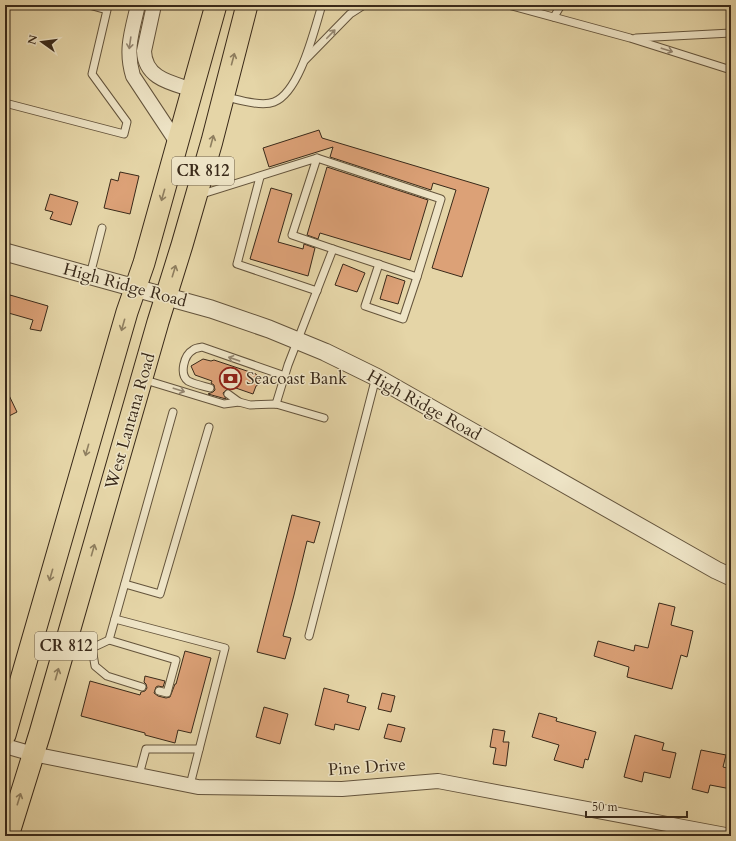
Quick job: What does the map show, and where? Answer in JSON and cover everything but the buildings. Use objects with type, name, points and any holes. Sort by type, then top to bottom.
[{"type":"main road","name":"West Lantana Road","points":[[5,734],[127,312],[144,263],[216,5]]},
{"type":"main road","name":"West Lantana Road","points":[[8,836],[67,640],[196,196],[247,5]]},
{"type":"main road","points":[[193,90],[223,97]]},
{"type":"street","points":[[138,5],[130,42],[130,66],[133,76],[178,144]]},
{"type":"street","points":[[154,5],[144,51],[146,65],[160,78],[193,90]]},
{"type":"street","name":"High Ridge Road","points":[[5,252],[211,309],[269,329],[325,352],[376,377],[703,563],[731,577]]},
{"type":"street","name":"Pine Drive","points":[[5,746],[33,754],[198,787],[342,788],[438,780],[731,836]]},
{"type":"lane","points":[[5,103],[124,134],[126,122],[92,74],[107,10],[89,5]]},
{"type":"lane","points":[[223,97],[259,104],[274,102],[282,97],[293,85],[304,62],[322,5]]},
{"type":"lane","points":[[304,62],[350,14],[364,5]]},
{"type":"lane","points":[[509,5],[630,38],[731,70]]},
{"type":"lane","points":[[554,17],[561,5]]},
{"type":"lane","points":[[630,38],[731,33]]},
{"type":"lane","points":[[196,196],[317,158],[442,198],[403,319],[365,306],[379,264]]},
{"type":"lane","points":[[317,158],[292,235],[417,277]]},
{"type":"lane","points":[[260,177],[238,264],[317,291]]},
{"type":"lane","points":[[90,275],[102,228]]},
{"type":"lane","points":[[276,404],[285,376],[333,249]]},
{"type":"lane","points":[[210,388],[188,381],[184,376],[184,363],[192,350],[202,347],[285,376]]},
{"type":"lane","points":[[308,636],[376,377]]},
{"type":"lane","points":[[142,379],[224,404],[238,402]]},
{"type":"lane","points":[[228,394],[238,402],[250,406],[276,404],[324,418]]},
{"type":"lane","points":[[109,640],[174,412]]},
{"type":"lane","points":[[125,584],[160,594],[209,427]]},
{"type":"lane","points":[[115,619],[225,648],[190,785]]},
{"type":"lane","points":[[67,640],[92,648],[109,640],[176,660],[167,693],[159,691]]},
{"type":"lane","points":[[92,648],[95,666],[108,676],[142,687]]},
{"type":"lane","points":[[139,775],[146,749],[199,749]]},
{"type":"place","name":"Seacoast Bank","points":[[231,378]]}]
